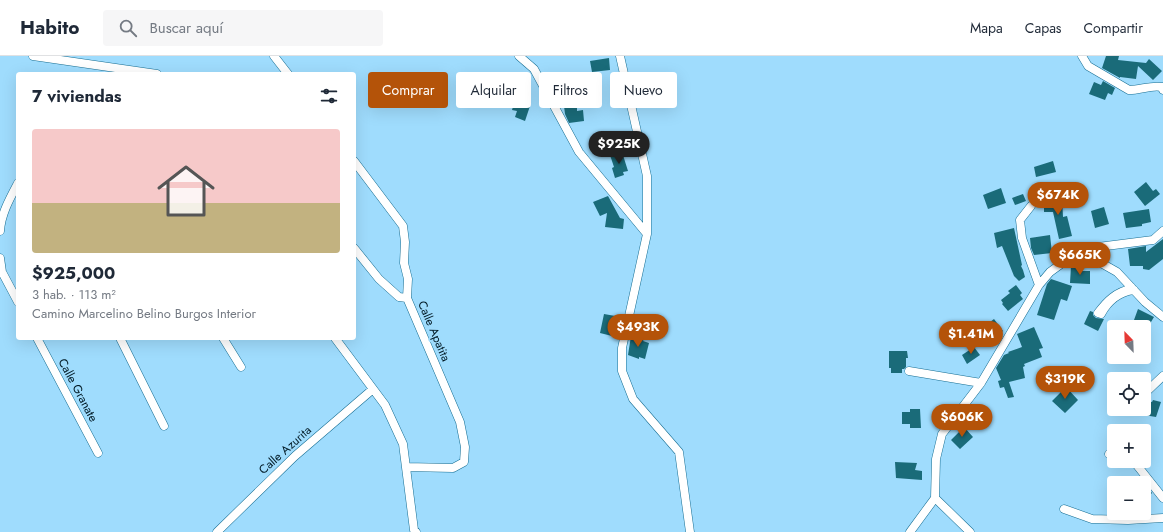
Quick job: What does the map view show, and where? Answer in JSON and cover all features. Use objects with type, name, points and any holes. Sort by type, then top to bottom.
[{"type":"street","points":[[33,56],[143,72]]},
{"type":"street","points":[[274,56],[286,72]]},
{"type":"street","points":[[519,56],[534,69],[579,152],[647,234]]},
{"type":"street","points":[[620,56],[647,176],[647,234],[622,348],[622,371],[633,399],[679,452],[690,532]]},
{"type":"street","points":[[1082,56],[1088,66],[1129,90],[1136,90],[1154,85],[1162,87],[1163,90]]},
{"type":"street","name":"Calle Apatita","points":[[356,164],[403,226],[405,242],[404,263],[408,279],[407,298],[460,422],[465,447],[464,462],[453,468],[406,467]]},
{"type":"street","points":[[0,231],[1,220],[16,186]]},
{"type":"street","points":[[1031,206],[1020,220],[1022,238],[1039,285]]},
{"type":"street","points":[[1094,259],[1098,247],[1153,240],[1163,231]]},
{"type":"street","points":[[356,250],[379,279],[399,297],[407,298]]},
{"type":"street","points":[[0,258],[2,272],[16,298]]},
{"type":"street","points":[[910,532],[935,498],[936,459],[942,434],[981,383],[1039,285],[1050,272],[1061,264],[1076,258],[1094,259],[1117,272],[1145,302],[1163,317]]},
{"type":"street","name":"Calle Granate","points":[[38,340],[98,453]]},
{"type":"street","points":[[121,340],[164,426]]},
{"type":"street","points":[[223,340],[241,367]]},
{"type":"street","points":[[336,340],[385,406],[403,444],[414,530],[416,532]]},
{"type":"street","points":[[909,371],[981,383]]},
{"type":"street","points":[[1151,387],[1163,376]]},
{"type":"street","name":"Calle Azurita","points":[[217,532],[295,456],[373,389]]},
{"type":"street","points":[[1139,468],[1163,498]]},
{"type":"street","points":[[935,498],[970,532]]},
{"type":"street","points":[[1064,509],[1092,519],[1128,520],[1163,518]]},
{"type":"building","points":[[1106,56],[1119,56],[1118,60],[1146,63],[1149,59],[1162,71],[1153,80],[1138,66],[1136,79],[1120,78],[1102,68]]},
{"type":"building","points":[[609,58],[610,70],[592,72],[590,61]]},
{"type":"building","points":[[1103,81],[1115,88],[1112,95],[1108,93],[1105,100],[1089,94],[1094,82],[1101,85]]},
{"type":"building","points":[[513,108],[529,108],[525,121],[515,117],[517,111],[512,110]]},
{"type":"building","points":[[564,108],[577,108],[577,111],[583,110],[584,121],[569,123]]},
{"type":"building","points":[[622,152],[628,171],[623,172],[624,175],[615,178],[612,168],[614,167],[610,155]]},
{"type":"building","points":[[1053,161],[1056,172],[1036,177],[1034,167]]},
{"type":"building","points":[[1146,182],[1153,191],[1156,189],[1160,194],[1145,206],[1134,192]]},
{"type":"building","points":[[1001,188],[1006,203],[988,209],[983,195]]},
{"type":"building","points":[[1023,194],[1026,201],[1015,205],[1012,198]]},
{"type":"building","points":[[608,196],[620,218],[624,219],[623,229],[605,227],[607,213],[600,216],[593,202]]},
{"type":"building","points":[[1062,197],[1063,217],[1067,216],[1072,236],[1059,239],[1053,212],[1044,212],[1044,203],[1046,202],[1047,198]]},
{"type":"building","points":[[1104,207],[1109,224],[1095,228],[1091,211]]},
{"type":"building","points":[[1149,209],[1151,222],[1142,224],[1142,226],[1126,228],[1123,213]]},
{"type":"building","points":[[1014,228],[1021,266],[1025,277],[1019,281],[1014,276],[1002,246],[997,248],[994,233]]},
{"type":"building","points":[[1050,235],[1052,253],[1034,255],[1031,248],[1030,238]]},
{"type":"building","points":[[1163,239],[1163,259],[1149,270],[1143,269],[1143,266],[1130,266],[1128,249],[1146,246],[1146,252]]},
{"type":"building","points":[[1071,266],[1082,266],[1082,271],[1090,271],[1090,284],[1070,283]]},
{"type":"building","points":[[1051,279],[1072,286],[1067,301],[1061,299],[1054,320],[1037,315],[1047,284]]},
{"type":"building","points":[[1016,285],[1022,293],[1020,295],[1023,299],[1008,311],[1002,304],[1003,303],[1001,300],[1010,293],[1008,291]]},
{"type":"building","points":[[1138,309],[1154,317],[1151,322],[1151,320],[1134,320]]},
{"type":"building","points":[[1090,311],[1093,312],[1093,315],[1096,318],[1104,319],[1098,331],[1084,324]]},
{"type":"building","points":[[604,314],[621,317],[616,337],[600,333]]},
{"type":"building","points":[[994,319],[1003,331],[990,341],[981,329]]},
{"type":"building","points":[[1034,327],[1043,348],[1039,349],[1042,357],[1024,364],[1025,366],[1023,367],[1025,378],[1009,382],[1014,397],[1008,398],[1004,387],[1000,388],[998,381],[1001,380],[996,368],[1004,355],[1022,347],[1017,334]]},
{"type":"building","points":[[631,336],[642,337],[641,339],[644,339],[643,341],[649,343],[645,359],[639,357],[639,359],[628,355]]},
{"type":"building","points":[[974,347],[980,355],[967,364],[962,355]]},
{"type":"building","points":[[889,351],[907,351],[908,358],[906,358],[906,367],[902,369],[902,373],[891,373],[891,368],[889,368]]},
{"type":"building","points":[[1066,387],[1078,400],[1065,413],[1052,401]]},
{"type":"building","points":[[1153,400],[1161,402],[1156,417],[1150,416]]},
{"type":"building","points":[[910,409],[920,409],[921,428],[910,428],[910,424],[902,424],[902,412],[910,412]]},
{"type":"building","points":[[964,427],[973,437],[960,449],[951,440]]},
{"type":"building","points":[[895,462],[917,463],[915,470],[922,471],[922,480],[896,478]]}]
